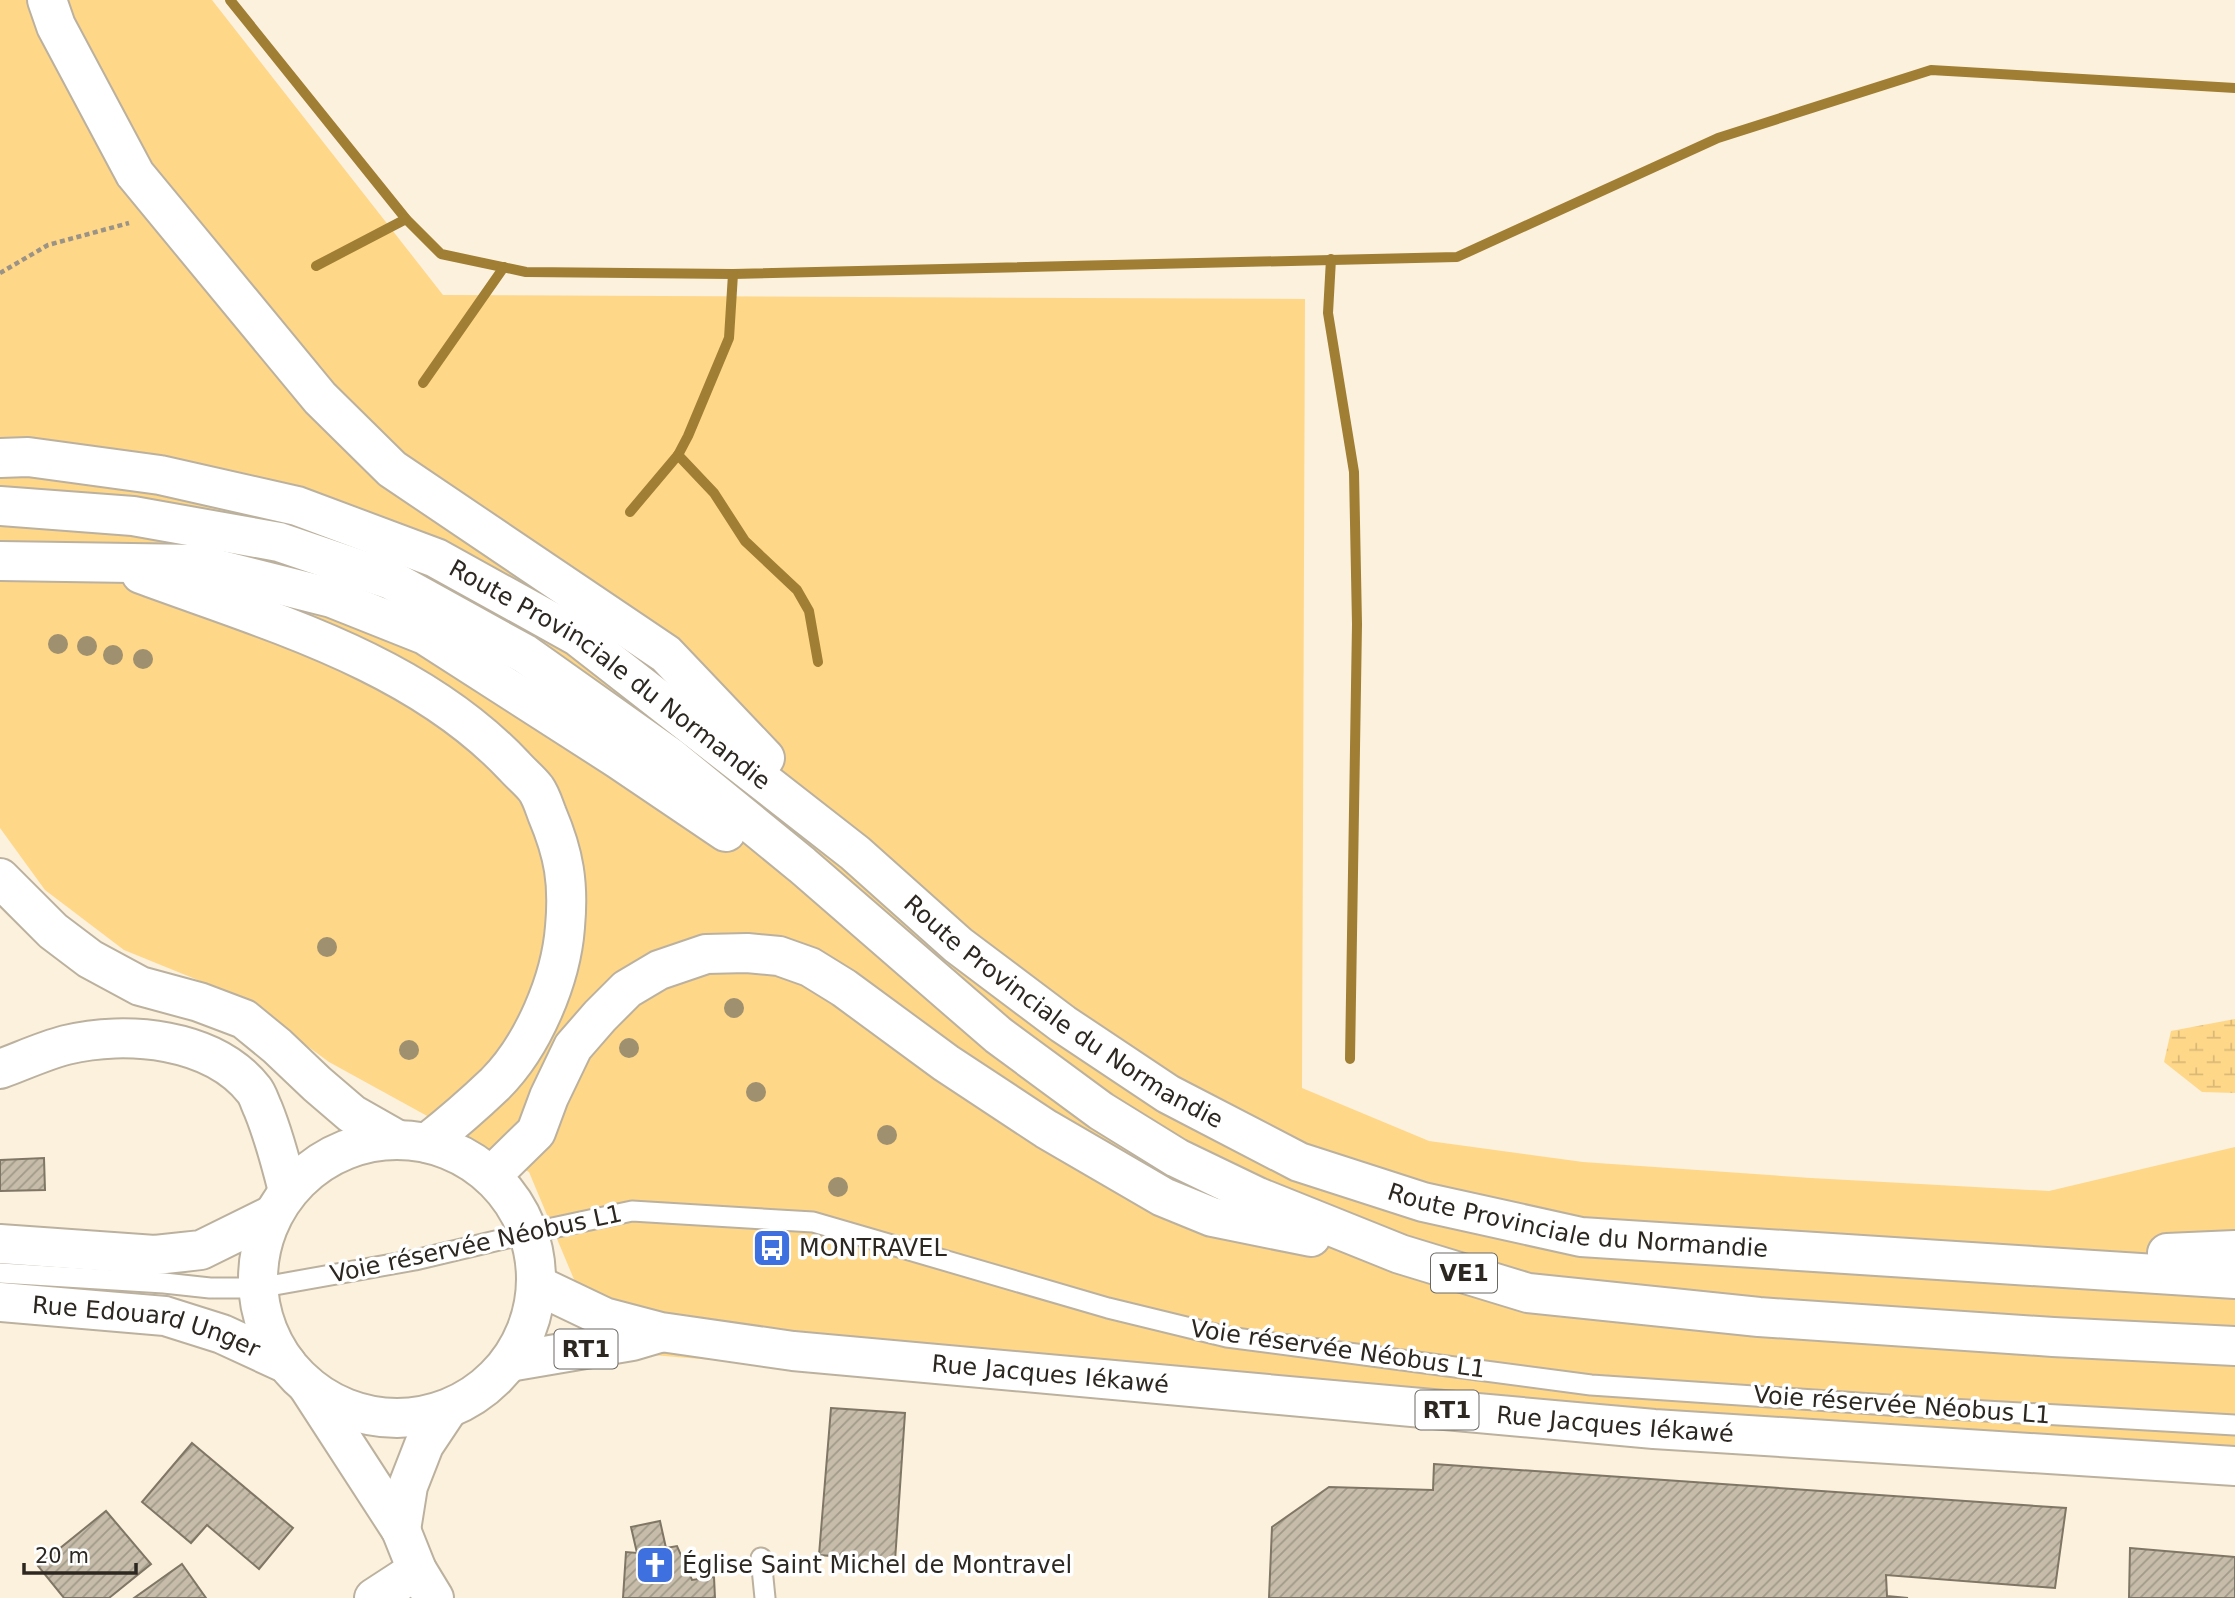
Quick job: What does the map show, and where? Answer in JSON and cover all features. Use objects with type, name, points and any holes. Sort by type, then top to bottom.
[{"type":"main road","points":[[20,0],[78,118],[135,174],[320,398],[392,470],[666,654],[855,853]]},
{"type":"main road","points":[[47,0],[56,26],[135,174]]},
{"type":"main road","name":"Route Provinciale du Normandie","points":[[0,458],[29,457],[172,477],[298,506],[436,558],[577,636],[855,853],[958,945],[1063,1024],[1168,1094],[1299,1162],[1423,1202],[1581,1237],[2235,1279]]},
{"type":"main road","name":"Route Provinciale du Normandie","points":[[0,506],[132,516],[279,541],[391,580],[525,654],[670,757],[802,865],[998,1035],[1101,1111],[1177,1157],[1258,1197],[1400,1254]]},
{"type":"main road","points":[[0,561],[197,564],[332,598],[425,635],[718,825],[930,975]]},
{"type":"main road","points":[[0,1244],[155,1255],[201,1250],[280,1203],[318,1163],[355,1145],[412,1141],[466,1112],[496,1083],[520,1052],[546,1004],[563,951],[568,894],[559,842],[537,791],[496,747],[459,717],[418,690],[326,642],[112,563]]},
{"type":"main road","points":[[0,878],[53,931],[90,959],[140,986],[199,1002],[244,1019],[352,1114],[412,1141],[461,1155],[491,1176],[514,1202],[529,1233],[536,1258],[537,1284],[529,1325],[509,1362],[482,1390],[448,1409],[424,1445],[408,1486],[401,1530]]},
{"type":"main road","points":[[491,1176],[536,1132],[573,1047],[627,989],[659,970],[706,954],[747,953],[779,956],[810,967],[844,988],[946,1063],[1046,1129],[1163,1197],[1212,1217],[1400,1254]]},
{"type":"main road","points":[[0,1069],[66,1045],[118,1038],[173,1044],[208,1054],[233,1069],[255,1091],[272,1130],[280,1203],[260,1251],[258,1288],[267,1328],[401,1530],[426,1584],[374,1598]]},
{"type":"main road","points":[[1974,1263],[2235,1250]]},
{"type":"main road","name":"VE1","points":[[1400,1254],[1528,1293],[1773,1318],[2235,1346]]},
{"type":"main road","name":"Rue Jacques Iékawé","points":[[537,1284],[604,1317],[661,1332],[793,1351],[1654,1429],[2235,1466]]},
{"type":"main road","name":"Rue Edouard Unger","points":[[0,1302],[165,1316],[222,1334],[297,1374],[339,1405],[374,1416],[412,1418],[448,1409]]},
{"type":"main road","name":"Rue Jacques Iékawé","points":[[509,1362],[622,1343],[661,1332]]},
{"type":"lane","name":"Voie réservée Néobus L1","points":[[0,1273],[209,1288],[258,1288],[415,1260],[632,1211],[813,1222],[1108,1308],[1227,1337],[1591,1385],[1947,1409],[2235,1424]]},
{"type":"lane","points":[[761,1558],[765,1598]]},
{"type":"path","points":[[0,273],[48,245],[168,213]]},
{"type":"green space","points":[[0,0],[212,0],[443,295],[1305,299],[1302,1088],[1429,1141],[1583,1162],[1811,1178],[2049,1191],[2235,1147],[2235,1486],[604,1351],[529,1172],[329,1062],[242,998],[124,950],[45,890],[0,828]]},
{"type":"green space","points":[[2235,1019],[2235,1093],[2202,1092],[2164,1062],[2171,1031]]},
{"type":"building","points":[[44,1158],[45,1190],[0,1191],[0,1160]]},
{"type":"building","points":[[831,1408],[905,1413],[895,1561],[819,1555]]},
{"type":"building","points":[[192,1443],[293,1528],[259,1569],[207,1525],[191,1543],[142,1502]]},
{"type":"building","points":[[1434,1464],[2066,1508],[2055,1588],[1886,1575],[1887,1596],[1908,1598],[1269,1598],[1272,1527],[1329,1487],[1433,1490]]},
{"type":"building","points":[[106,1511],[151,1564],[109,1598],[64,1598],[38,1566]]},
{"type":"building","name":"Église Saint Michel de Montravel","points":[[660,1521],[666,1548],[677,1546],[692,1580],[714,1577],[715,1598],[623,1598],[626,1552],[637,1553],[631,1527]]},
{"type":"building","points":[[2130,1548],[2235,1557],[2235,1598],[2129,1598]]},
{"type":"building","points":[[182,1564],[206,1598],[134,1598]]},
{"type":"waterway","points":[[230,0],[406,219],[441,254],[526,272],[733,274],[1457,257],[1718,138],[1931,70],[2235,88]]},
{"type":"waterway","points":[[316,266],[406,219]]},
{"type":"waterway","points":[[1331,259],[1328,313],[1354,472],[1357,624],[1350,1059]]},
{"type":"waterway","points":[[423,383],[504,267]]},
{"type":"waterway","points":[[630,512],[678,455],[688,436],[729,338],[733,274]]},
{"type":"waterway","points":[[678,455],[714,493],[745,541],[797,590],[809,611],[818,662]]},
{"type":"place","name":"MONTRAVEL","points":[[772,1248]]},
{"type":"place","name":"Église Saint Michel de Montravel","points":[[655,1565]]}]
